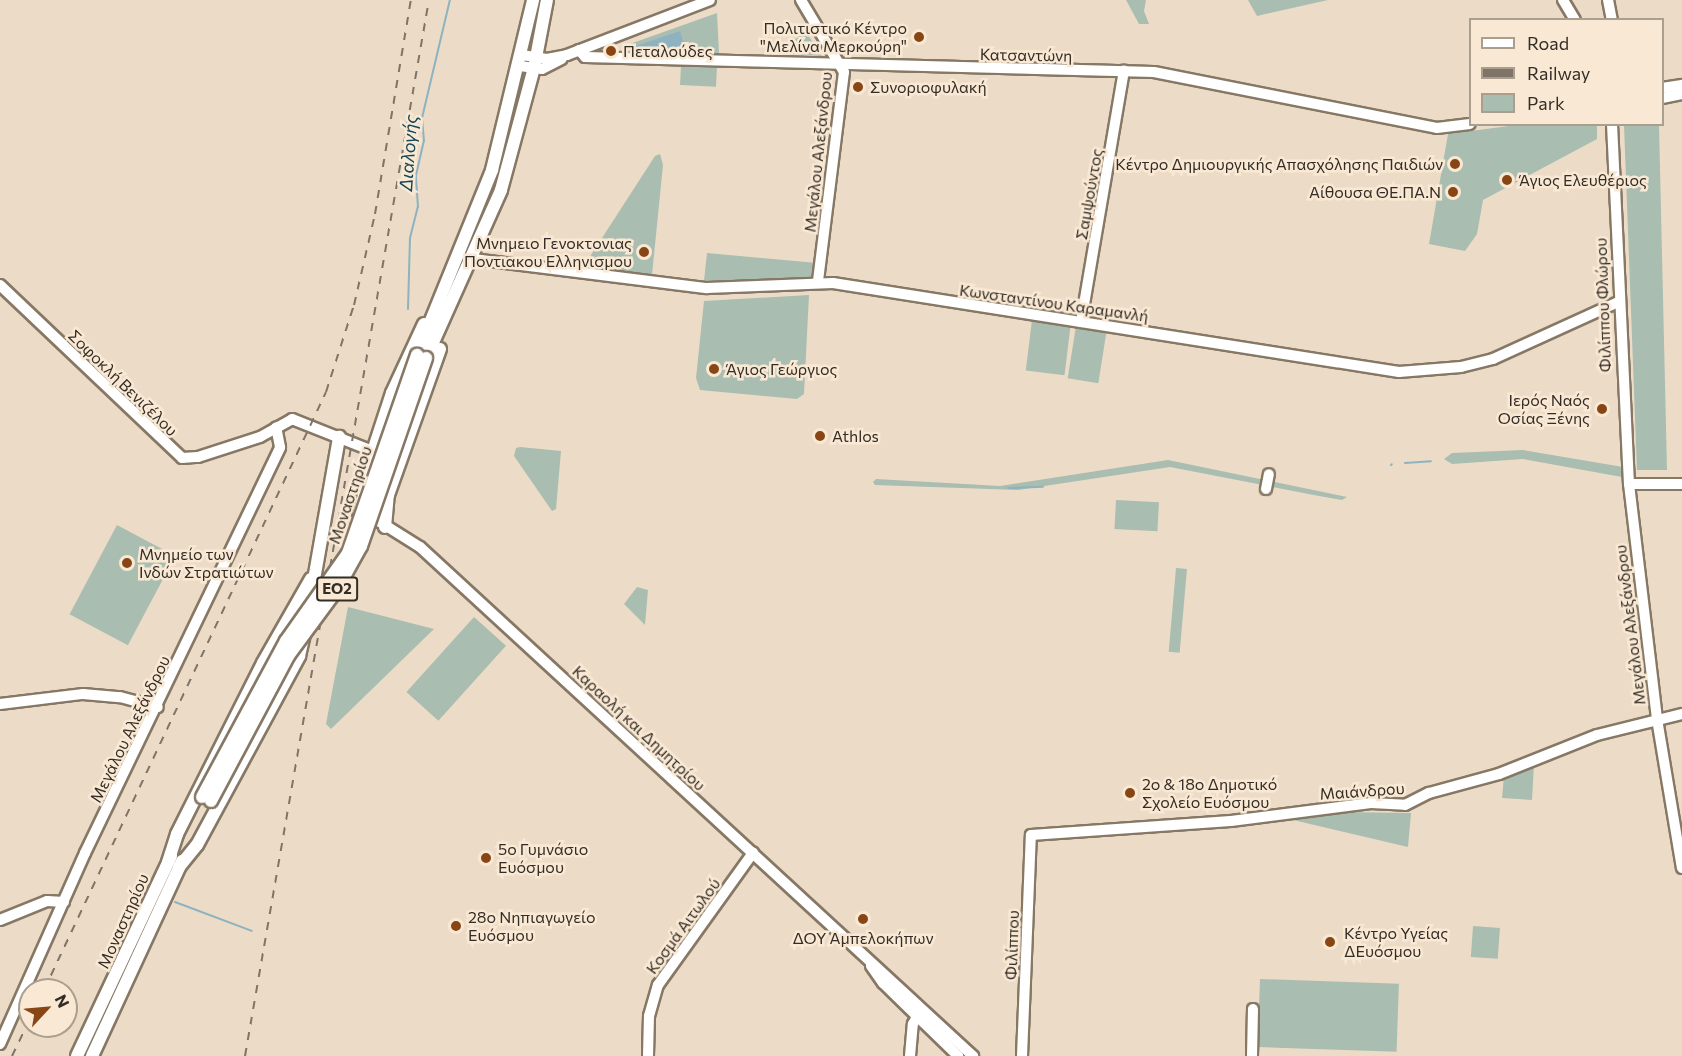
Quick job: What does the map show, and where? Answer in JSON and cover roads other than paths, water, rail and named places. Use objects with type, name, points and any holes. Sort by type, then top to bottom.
[{"type":"main road","name":"ΕΟ2","points":[[535,63],[547,0]]},
{"type":"main road","name":"Μοναστηρίου","points":[[78,1056],[207,799],[288,656],[336,591],[362,546],[436,309],[492,170],[533,4]]},
{"type":"main road","name":"Μοναστηρίου","points":[[422,357],[460,287],[501,190],[535,63]]},
{"type":"main road","points":[[385,528],[388,495],[460,287]]},
{"type":"main road","points":[[373,451],[414,340],[436,309]]},
{"type":"main road","points":[[173,864],[197,845],[302,650],[339,438]]},
{"type":"main road","points":[[173,864],[177,834],[263,663],[316,570]]},
{"type":"main road","name":"Μοναστηρίου","points":[[92,1056],[173,864]]},
{"type":"street","points":[[521,60],[550,67],[579,50],[710,0]]},
{"type":"street","name":"Μεγάλου Αλεξάνδρου","points":[[801,0],[841,64],[844,74],[836,154],[818,282]]},
{"type":"street","points":[[1563,0],[1574,18]]},
{"type":"street","points":[[1608,0],[1612,18]]},
{"type":"street","name":"Κατσαντώνη","points":[[579,50],[585,57],[1175,74],[1437,128],[1469,124]]},
{"type":"street","name":"Σαμψούντος","points":[[1081,322],[1124,71]]},
{"type":"street","points":[[1664,88],[1682,85]]},
{"type":"street","points":[[1664,98],[1682,94]]},
{"type":"street","name":"Φιλίππου Φλώρου","points":[[1612,126],[1618,302],[1629,484]]},
{"type":"street","name":"Κωνσταντίνου Καραμανλή","points":[[473,259],[707,288],[818,282],[1399,372],[1461,367],[1493,359],[1618,302]]},
{"type":"street","name":"Σοφοκλή Βενιζέλου","points":[[0,285],[177,456],[198,457],[260,436],[292,419],[373,451]]},
{"type":"street","name":"Μεγάλου Αλεξάνδρου","points":[[0,1044],[64,902],[280,447],[276,427]]},
{"type":"street","name":"Καραολή και Δημητρίου","points":[[373,451],[356,511],[365,519],[375,519],[385,528],[420,547],[866,958],[883,983],[947,1031],[973,1056]]},
{"type":"street","points":[[1266,489],[1269,474]]},
{"type":"street","points":[[1629,484],[1682,484]]},
{"type":"street","name":"Μεγάλου Αλεξάνδρου","points":[[1629,484],[1657,720],[1682,868]]},
{"type":"street","points":[[0,704],[83,694],[120,697],[158,707]]},
{"type":"street","name":"Μαιάνδρου","points":[[1031,835],[1231,822],[1371,802],[1405,805],[1429,793],[1499,774],[1598,735],[1682,714]]},
{"type":"street","name":"Φιλίππου","points":[[1022,1056],[1031,835]]},
{"type":"street","name":"Κοσμά Αιτωλού","points":[[648,1056],[649,1016],[658,985],[753,854]]},
{"type":"street","points":[[0,920],[47,901],[64,902]]},
{"type":"street","points":[[1252,1056],[1253,1009]]},
{"type":"street","points":[[910,1056],[922,1011]]},
{"type":"street","name":"Καραολή και Δημητρίου","points":[[922,1011],[958,1056]]},
{"type":"street","points":[[947,1031],[948,1046]]},
{"type":"water","points":[[680,31],[686,51],[637,51],[636,46]]},
{"type":"waterway","name":"Διαλογής","points":[[408,309],[410,238],[418,207],[416,175],[424,141],[422,118],[450,0]]},
{"type":"waterway","points":[[1405,463],[1431,461]]},
{"type":"waterway","points":[[1008,488],[1043,487]]},
{"type":"waterway","points":[[175,902],[252,931]]},
{"type":"railway","points":[[50,978],[326,392],[354,305],[375,214],[411,0]]},
{"type":"railway","points":[[245,1056],[429,0]]},
{"type":"railway","points":[[12,1056],[21,1038]]},
{"type":"place","name":"Πολιτιστικό Κέντρο \"Μελίνα Μερκούρη\"","points":[[919,37]]},
{"type":"place","name":"Πεταλούδες","points":[[611,51]]},
{"type":"place","name":"Συνοριοφυλακή","points":[[858,87]]},
{"type":"place","name":"Κέντρο Δημιουργικής Απασχόλησης Παιδιών","points":[[1455,164]]},
{"type":"place","name":"Άγιος Ελευθέριος","points":[[1507,180]]},
{"type":"place","name":"Αίθουσα ΘΕ.ΠΑ.Ν","points":[[1453,192]]},
{"type":"place","name":"Μνημειο Γενοκτονιας Ποντιακου Ελληνισμου","points":[[644,252]]},
{"type":"place","name":"Άγιος Γεώργιος","points":[[714,369]]},
{"type":"place","name":"Ιερός Ναός Οσίας Ξένης","points":[[1602,409]]},
{"type":"place","name":"Athlos","points":[[820,436]]},
{"type":"place","name":"Μνημείο των Ινδών Στρατιώτων","points":[[127,563]]},
{"type":"place","name":"2ο & 18ο Δημοτικό Σχολείο Ευόσμου","points":[[1130,793]]},
{"type":"place","name":"5ο Γυμνάσιο Ευόσμου","points":[[486,858]]},
{"type":"place","name":"ΔΟΥ Αμπελοκήπων","points":[[863,919]]},
{"type":"place","name":"28ο Νηπιαγωγείο Ευόσμου","points":[[456,926]]},
{"type":"place","name":"Κέντρο Υγείας ΔΕυόσμου","points":[[1330,942]]}]
